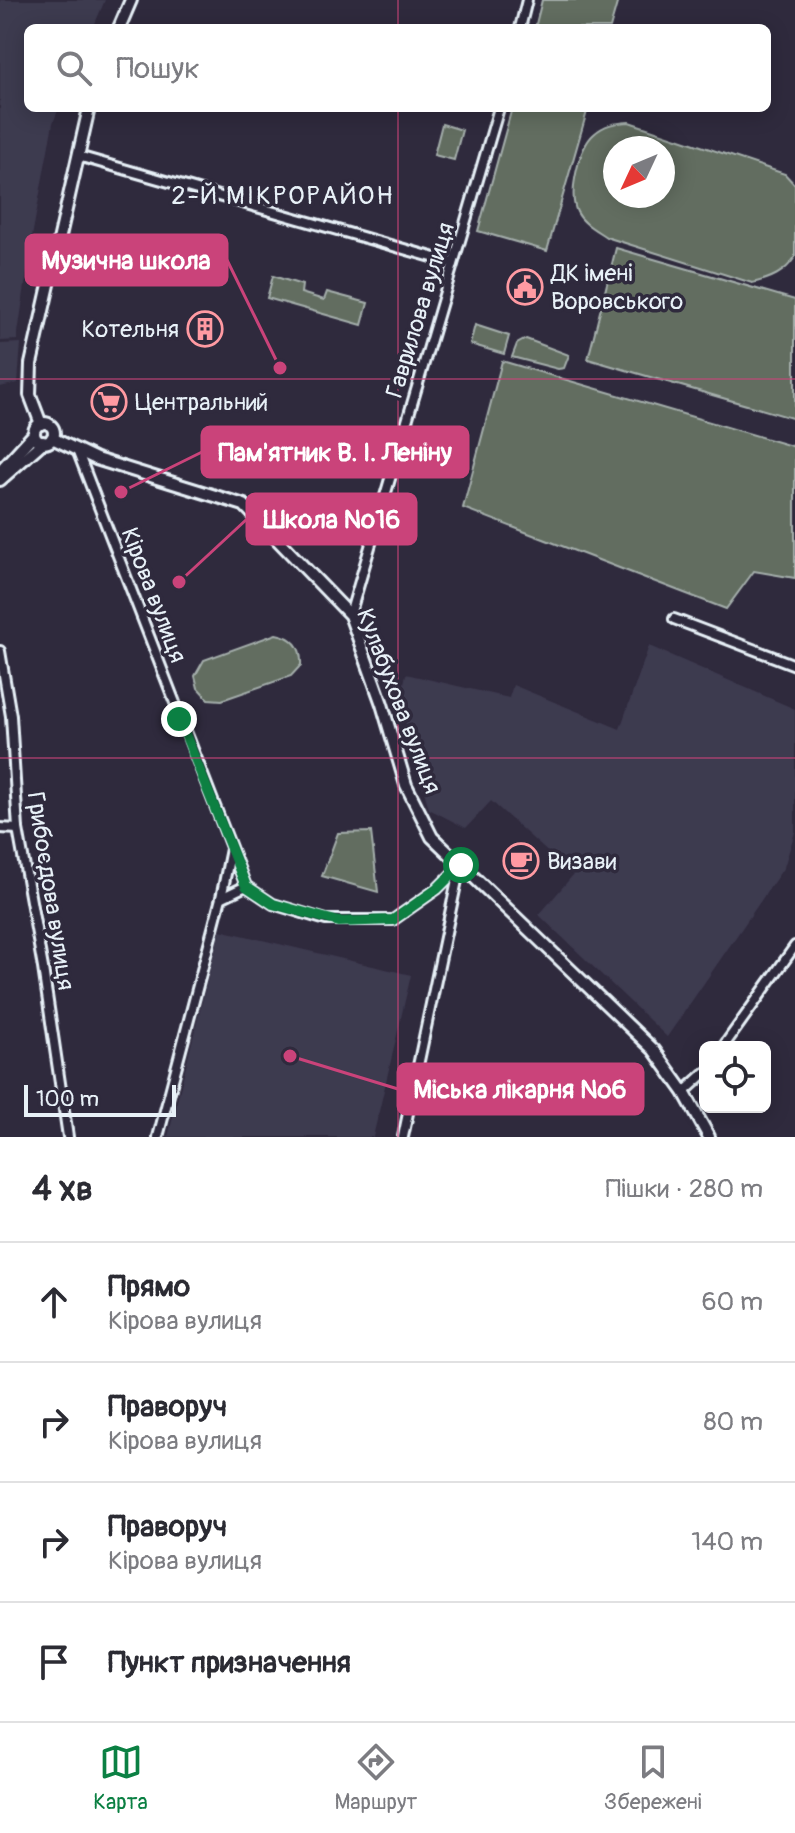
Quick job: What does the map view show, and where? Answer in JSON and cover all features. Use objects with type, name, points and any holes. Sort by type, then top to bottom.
[{"type":"street","points":[[121,24],[131,0]]},
{"type":"street","points":[[521,24],[527,0]]},
{"type":"street","points":[[41,424],[30,395],[31,364],[88,112]]},
{"type":"street","name":"Гаврилова вулиця","points":[[350,615],[498,112]]},
{"type":"street","points":[[78,156],[453,263]]},
{"type":"street","points":[[0,471],[34,434],[36,427],[47,424],[52,428],[47,440],[0,480]]},
{"type":"street","points":[[34,434],[47,440]]},
{"type":"street","name":"Кулабухова вулиця","points":[[47,440],[96,459],[244,505],[350,615],[382,704],[406,785],[432,837],[654,1050],[684,1092],[709,1137]]},
{"type":"street","name":"Кірова вулиця","points":[[77,450],[246,886]]},
{"type":"street","points":[[674,619],[795,665]]},
{"type":"street","name":"Грибоєдова вулиця","points":[[0,651],[11,716],[18,829],[43,968],[68,1137]]},
{"type":"street","points":[[0,828],[18,829]]},
{"type":"street","points":[[158,1137],[231,849]]},
{"type":"street","points":[[221,898],[246,886],[273,904],[326,920],[393,920],[437,889],[461,865]]},
{"type":"street","points":[[403,1137],[461,865]]},
{"type":"street","points":[[727,1041],[795,946]]},
{"type":"street","points":[[684,1092],[699,1078]]},
{"type":"shaded area","points":[[0,0],[105,0],[95,24],[24,24],[24,112],[57,112],[33,231],[17,340],[0,341]]},
{"type":"shaded area","points":[[21,343],[18,383],[0,387],[0,344]]},
{"type":"shaded area","points":[[649,646],[795,709],[795,832],[784,867],[667,1037],[539,915],[573,875],[491,801],[466,828],[429,809],[400,703],[406,674],[509,698],[513,685],[620,729]]},
{"type":"shaded area","points":[[220,930],[411,975],[373,1137],[168,1137]]},
{"type":"green space","points":[[542,0],[618,0],[611,24],[536,24]]},
{"type":"green space","points":[[511,112],[587,112],[547,251],[478,231]]},
{"type":"green space","points":[[629,122],[671,136],[603,136],[603,208],[675,208],[675,137],[785,174],[795,185],[795,257],[791,263],[765,280],[752,283],[606,237],[586,223],[577,212],[574,194],[580,160],[594,134],[615,124]]},
{"type":"green space","points":[[442,124],[462,130],[454,160],[434,155]]},
{"type":"green space","points":[[616,248],[795,300],[795,419],[588,359]]},
{"type":"green space","points":[[273,276],[302,285],[301,293],[324,300],[327,292],[368,303],[362,325],[267,298]]},
{"type":"green space","points":[[475,325],[509,336],[504,354],[470,344]]},
{"type":"green space","points":[[526,339],[569,355],[564,368],[512,357],[517,344]]},
{"type":"green space","points":[[502,361],[795,447],[795,578],[754,571],[726,609],[463,508]]},
{"type":"green space","points":[[276,634],[292,640],[300,653],[301,665],[291,676],[222,700],[208,699],[198,688],[195,676],[204,660]]},
{"type":"green space","points":[[371,832],[378,892],[322,876],[338,833]]},
{"type":"place","name":"ДК імені Воровського","points":[[525,287]]},
{"type":"place","name":"Котельня","points":[[205,329]]},
{"type":"place","name":"Музична школа","points":[[280,368]]},
{"type":"place","name":"Центральний","points":[[109,402]]},
{"type":"place","name":"Пам'ятник В. І. Леніну","points":[[121,492]]},
{"type":"place","name":"Школа №16","points":[[179,582]]},
{"type":"place","name":"Визави","points":[[521,861]]},
{"type":"place","name":"Міська лікарня №6","points":[[290,1056]]},
{"type":"district","name":"2-Й МІКРОРАЙОН","points":[[283,195]]},
{"type":"route","points":[[179,719],[246,886],[273,904],[339,922],[393,920],[437,889],[461,865]]}]
